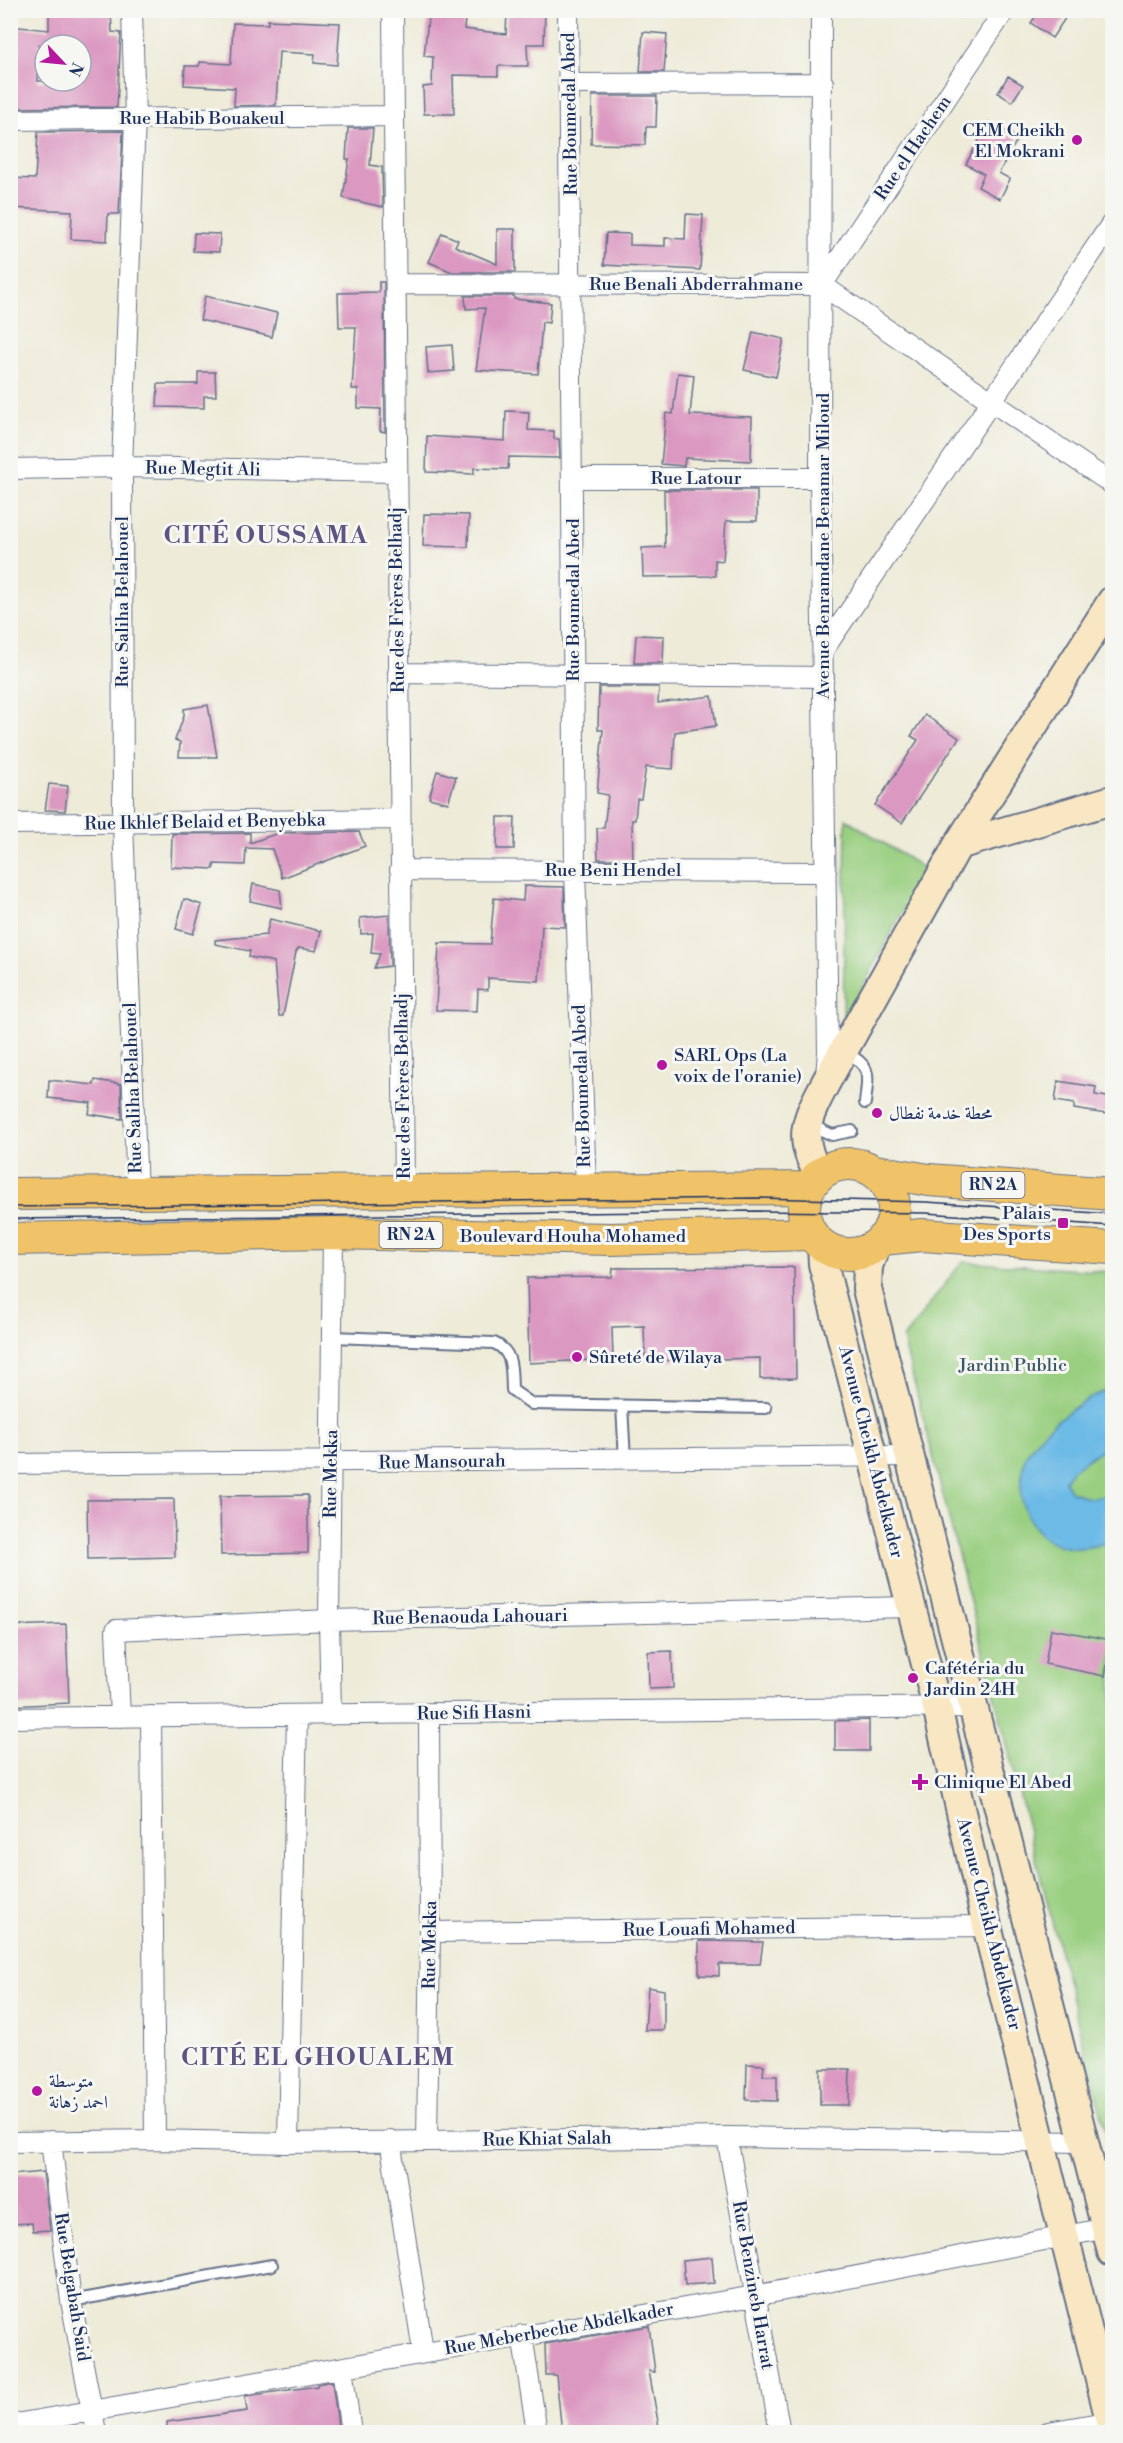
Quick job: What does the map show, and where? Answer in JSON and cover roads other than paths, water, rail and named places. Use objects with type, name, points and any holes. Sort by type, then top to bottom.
[{"type":"main road","points":[[1113,601],[958,845],[813,1106],[806,1151],[814,1181],[804,1213],[817,1240],[835,1252],[849,1254],[864,1251],[879,1242],[922,1235],[1113,1248]]},
{"type":"main road","points":[[958,845],[1113,800]]},
{"type":"main road","points":[[10,1194],[586,1190],[814,1181],[839,1164],[850,1163],[875,1171],[889,1188],[893,1201],[892,1222],[879,1242]]},
{"type":"main road","name":"RN 2A","points":[[875,1171],[929,1180],[1113,1194]]},
{"type":"main road","name":"Boulevard Houha Mohamed","points":[[10,1239],[333,1233],[610,1239],[817,1240]]},
{"type":"main road","name":"Avenue Cheikh Abdelkader","points":[[817,1240],[937,1707],[987,1926],[1043,2141],[1112,2424]]},
{"type":"main road","name":"Avenue Cheikh Abdelkader","points":[[879,1242],[868,1266],[867,1289],[1110,2240]]},
{"type":"street","name":"Rue Saliha Belahouel","points":[[132,10],[135,118],[122,467],[123,823],[137,1194]]},
{"type":"street","name":"Rue des Frères Belhadj","points":[[393,10],[404,1190]]},
{"type":"street","name":"Rue Boumedal Abed","points":[[568,10],[575,870],[586,1190]]},
{"type":"street","name":"Avenue Benramdane Benamar Miloud","points":[[821,10],[823,83],[820,478],[824,649],[828,1052],[826,1082]]},
{"type":"street","name":"Rue el Hachem","points":[[822,285],[1005,10]]},
{"type":"street","points":[[570,84],[823,83]]},
{"type":"street","name":"Rue Habib Bouakeul","points":[[10,120],[394,117]]},
{"type":"street","points":[[824,649],[994,402],[1113,223]]},
{"type":"street","name":"Rue Benali Abderrahmane","points":[[397,284],[822,285],[1113,484]]},
{"type":"street","name":"Rue Megtit Ali","points":[[10,469],[122,467],[396,472]]},
{"type":"street","name":"Rue Latour","points":[[572,478],[820,478]]},
{"type":"street","points":[[398,673],[824,677]]},
{"type":"street","name":"Rue Ikhlef Belaid et Benyebka","points":[[10,824],[399,819]]},
{"type":"street","name":"Rue Beni Hendel","points":[[400,870],[826,872]]},
{"type":"street","name":"Rue Mekka","points":[[331,1715],[329,1620],[333,1233]]},
{"type":"street","name":"Rue Mansourah","points":[[10,1464],[332,1463],[910,1456]]},
{"type":"street","name":"Rue Benaouda Lahouari","points":[[120,1717],[116,1630],[329,1620],[911,1607]]},
{"type":"street","name":"Rue Sifi Hasni","points":[[10,1718],[973,1707]]},
{"type":"street","name":"Rue Mekka","points":[[426,2140],[430,1932],[429,1714]]},
{"type":"street","points":[[288,2143],[297,1715]]},
{"type":"street","points":[[151,1716],[155,2140]]},
{"type":"street","name":"Rue Louafi Mohamed","points":[[430,1932],[987,1926]]},
{"type":"street","name":"Rue Khiat Salah","points":[[10,2142],[155,2140],[288,2143],[727,2137],[1084,2142]]},
{"type":"street","name":"Rue Benzineb Harrat","points":[[727,2137],[780,2433]]},
{"type":"street","points":[[390,2140],[423,2351]]},
{"type":"street","name":"Rue Belgabah Said","points":[[51,2141],[71,2301],[96,2433]]},
{"type":"street","name":"Rue Meberbeche Abdelkader","points":[[10,2425],[342,2368],[423,2351],[754,2296],[1067,2237],[1110,2240]]},
{"type":"street","points":[[522,2335],[537,2433]]},
{"type":"street","points":[[342,2368],[351,2433]]},
{"type":"street","points":[[1048,2433],[1112,2424]]},
{"type":"lane","points":[[842,1051],[863,1062],[866,1069],[865,1103]]},
{"type":"lane","points":[[809,1124],[832,1135],[852,1131]]},
{"type":"lane","points":[[332,1337],[494,1343],[505,1348],[510,1357],[513,1390],[532,1404],[766,1408]]},
{"type":"lane","points":[[622,1406],[625,1460]]},
{"type":"lane","points":[[71,2301],[272,2265]]},
{"type":"water","points":[[1112,1389],[1112,1442],[1072,1470],[1065,1481],[1070,1491],[1089,1498],[1112,1494],[1112,1540],[1082,1548],[1060,1545],[1040,1533],[1026,1513],[1021,1490],[1025,1458],[1042,1435],[1064,1415],[1088,1399]]},
{"type":"tram line","points":[[10,1207],[757,1198],[926,1202],[1112,1214]]},
{"type":"tram line","points":[[10,1219],[757,1211],[926,1213],[1112,1226]]},
{"type":"place","name":"CEM Cheikh El Mokrani","points":[[1077,140]]},
{"type":"place","name":"SARL Ops (La voix de l'oranie)","points":[[662,1065]]},
{"type":"place","name":"محطة خدمة نفطال","points":[[877,1113]]},
{"type":"place","name":"Palais Des Sports","points":[[1063,1223]]},
{"type":"place","name":"Sûreté de Wilaya","points":[[577,1357]]},
{"type":"place","name":"Cafétéria du Jardin 24H","points":[[913,1678]]},
{"type":"place","name":"Clinique El Abed","points":[[920,1782]]},
{"type":"place","name":"متوسطة احمد زهانة","points":[[37,2091]]},
{"type":"district","name":"CITÉ OUSSAMA","points":[[266,536]]},
{"type":"district","name":"CITÉ EL GHOUALEM","points":[[318,2058]]},
{"type":"park label","name":"Jardin Public","points":[[1013,1365]]}]
